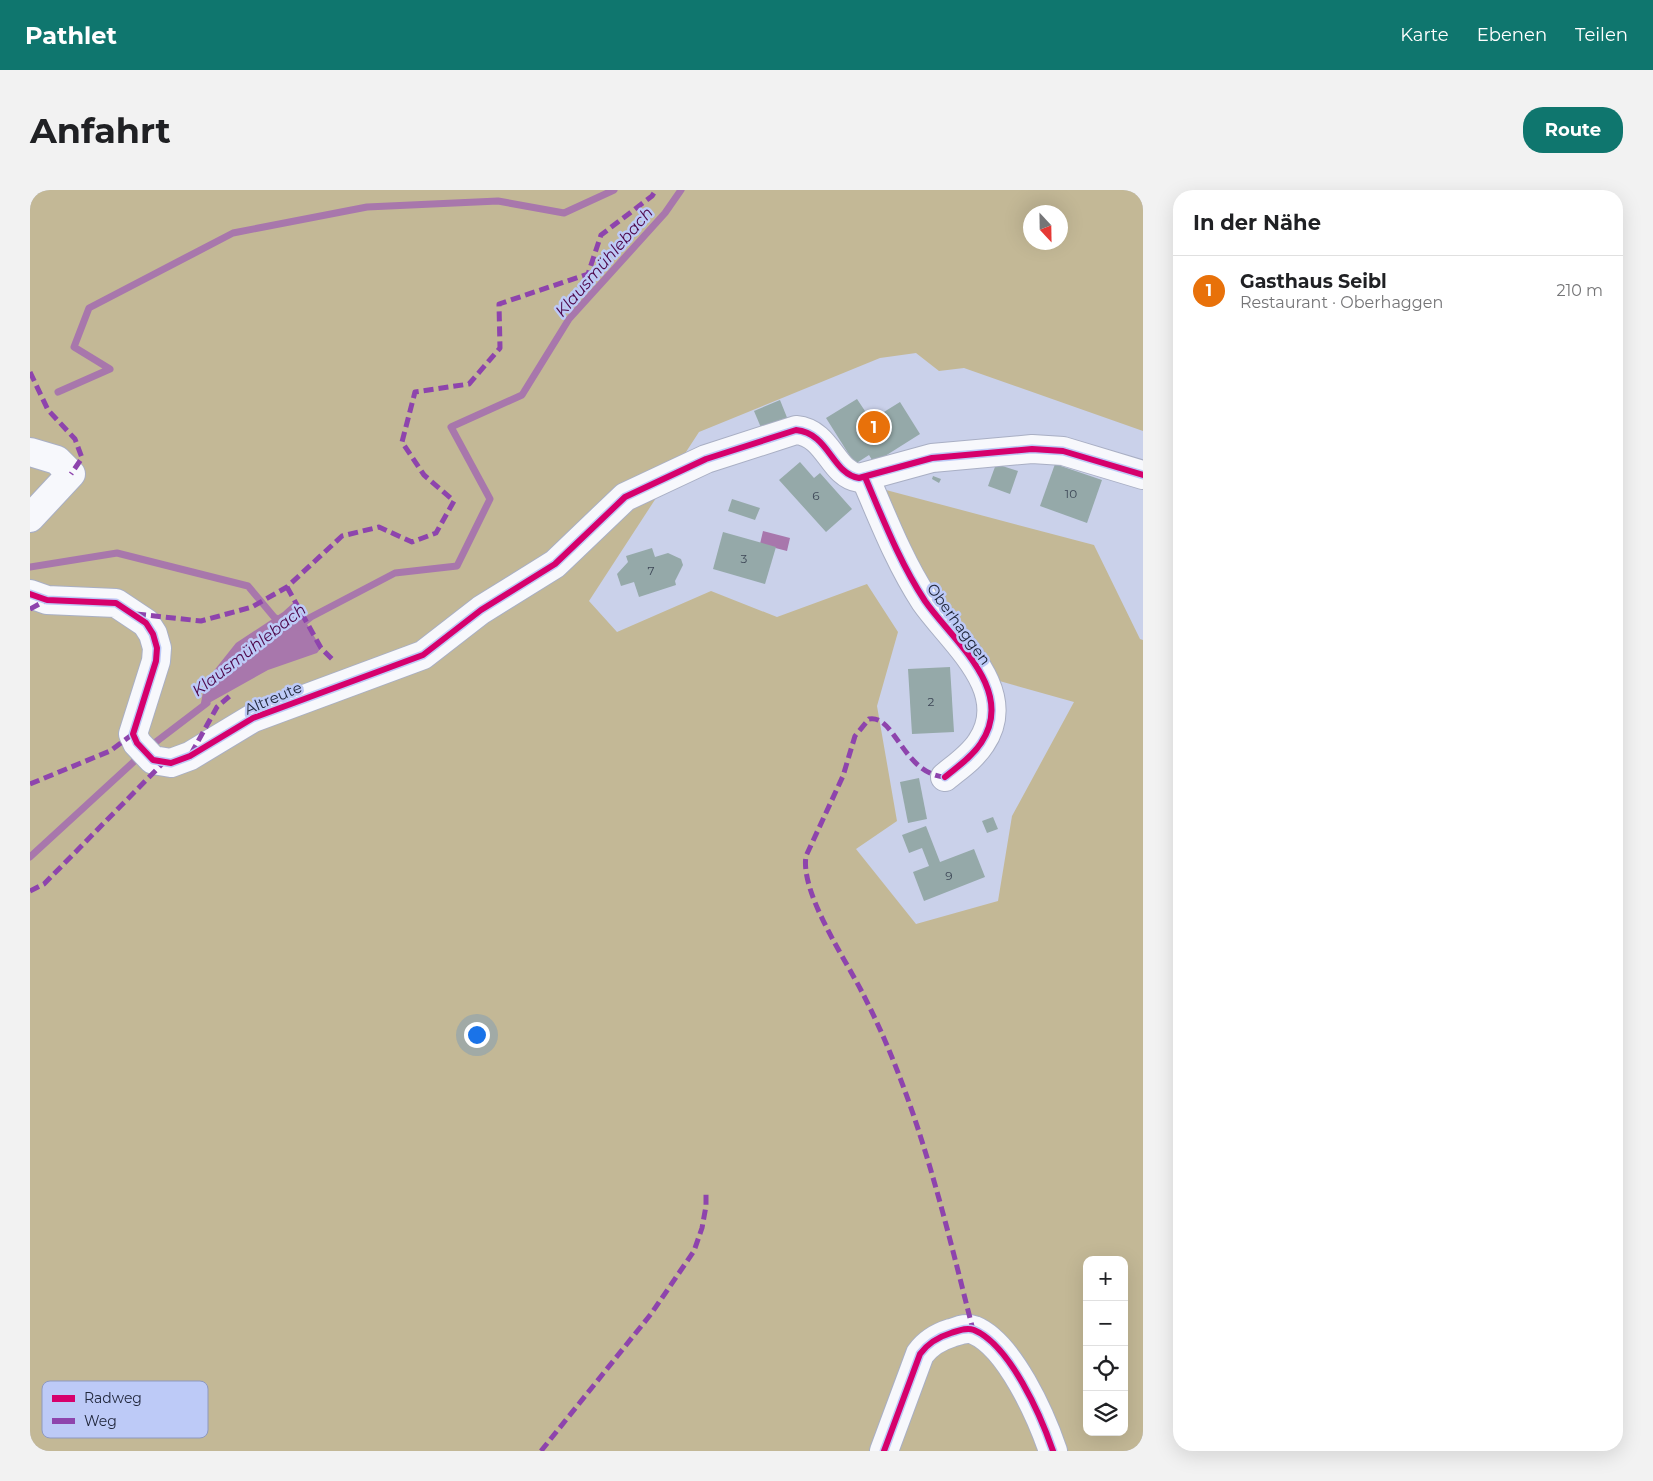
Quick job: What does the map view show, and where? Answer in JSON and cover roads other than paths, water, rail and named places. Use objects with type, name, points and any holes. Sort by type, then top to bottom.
[{"type":"street","name":"Altreute","points":[[30,594],[48,600],[116,603],[146,623],[153,634],[157,648],[156,661],[135,722],[133,734],[145,752],[170,764],[190,756],[253,718],[423,655],[481,610],[556,564],[625,497],[706,459],[796,430],[807,431],[816,437],[847,474],[853,478],[865,477]]},
{"type":"street","points":[[865,477],[932,458],[1032,449],[1063,451],[1143,475]]},
{"type":"street","points":[[30,452],[57,460],[71,474],[30,518]]},
{"type":"street","name":"Oberhaggen","points":[[865,477],[915,585],[937,617],[977,666],[989,697],[991,717],[984,738],[971,755],[945,777]]},
{"type":"street","points":[[884,1451],[920,1354],[936,1339],[966,1329],[973,1330],[982,1335],[1006,1359],[1016,1373],[1035,1403],[1052,1451]]},
{"type":"water","points":[[763,531],[790,538],[787,551],[760,544]]},
{"type":"water","points":[[294,602],[321,648],[317,653],[268,670],[200,708],[205,682],[236,643],[283,612]]},
{"type":"waterway","points":[[58,392],[110,369],[74,347],[89,308],[233,233],[367,207],[498,201],[564,213],[614,190]]},
{"type":"waterway","name":"Klausmühlebach","points":[[298,627],[311,617],[395,573],[457,566],[490,499],[451,427],[522,395],[569,319],[665,213],[681,190]]},
{"type":"waterway","points":[[30,567],[117,553],[248,586],[274,617],[281,621]]},
{"type":"waterway","name":"Klausmühlebach","points":[[148,748],[207,703]]},
{"type":"waterway","name":"Klausmühlebach","points":[[30,857],[140,756]]},
{"type":"place","name":"Gasthaus Seibl","points":[[874,427]]}]
